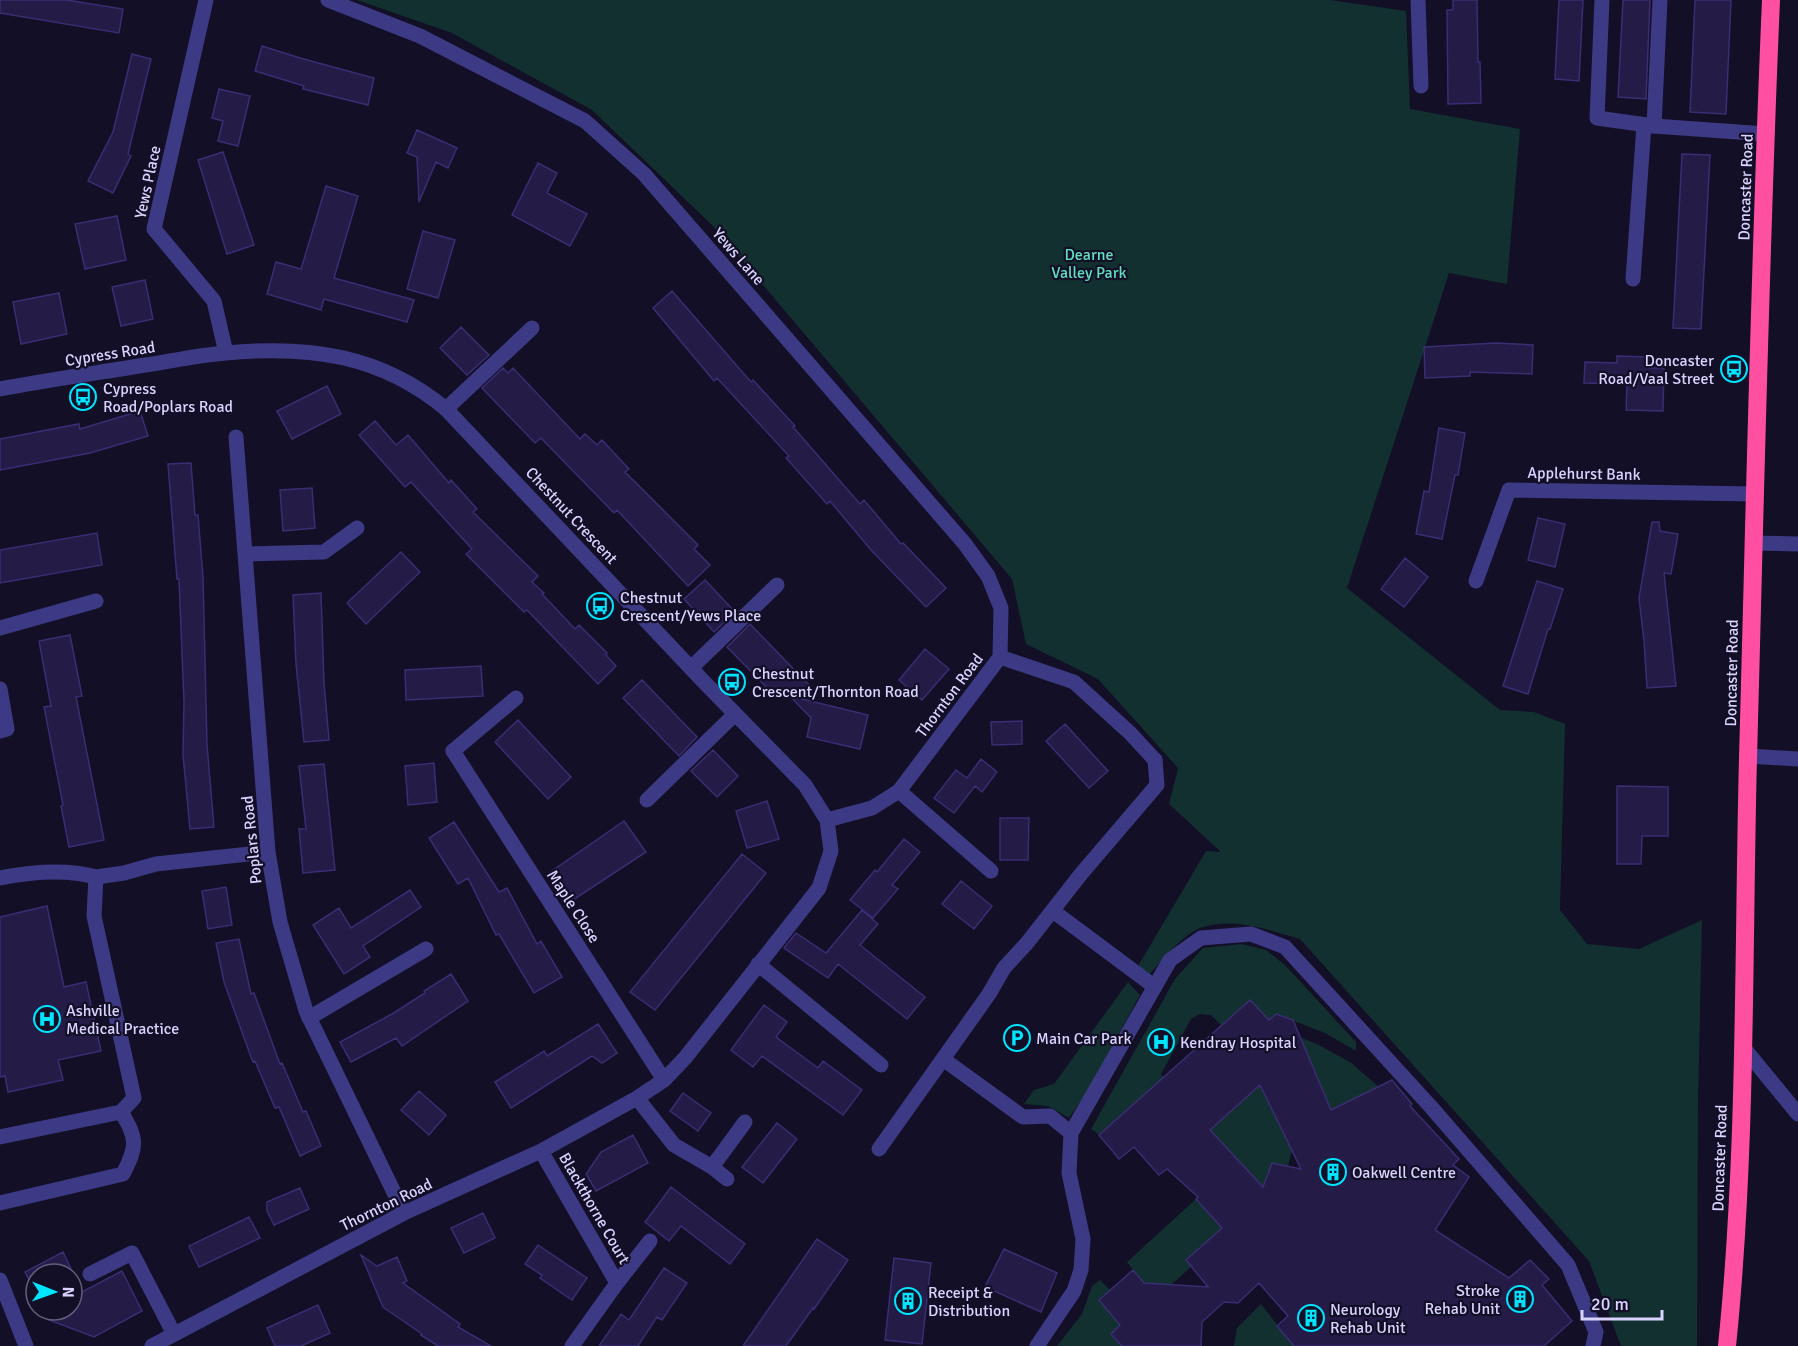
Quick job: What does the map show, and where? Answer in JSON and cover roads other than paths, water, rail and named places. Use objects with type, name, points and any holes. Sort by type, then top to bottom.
[{"type":"highway","name":"Doncaster Road","points":[[1727,1346],[1733,1289],[1743,1047],[1753,543],[1771,0]]},
{"type":"street","name":"Yews Place","points":[[206,0],[154,229],[214,301],[226,353]]},
{"type":"street","name":"Yews Lane","points":[[327,0],[420,36],[585,121],[644,174],[971,552],[988,576],[1001,608],[1000,657]]},
{"type":"street","points":[[1418,0],[1421,86]]},
{"type":"street","points":[[1602,0],[1597,118],[1649,125],[1766,134]]},
{"type":"street","points":[[1633,279],[1660,0]]},
{"type":"street","points":[[446,410],[532,328]]},
{"type":"street","name":"Chestnut Crescent","points":[[226,353],[301,351],[356,359],[392,373],[432,397],[805,785],[827,820]]},
{"type":"street","name":"Cypress Road","points":[[0,389],[226,353]]},
{"type":"street","name":"Poplars Road","points":[[236,437],[268,852],[280,922],[309,1018],[404,1213]]},
{"type":"street","name":"Applehurst Bank","points":[[1476,581],[1509,490],[1755,494]]},
{"type":"street","points":[[246,554],[324,552],[357,528]]},
{"type":"street","points":[[1753,543],[1798,544]]},
{"type":"street","points":[[691,668],[777,585]]},
{"type":"street","points":[[0,628],[96,601]]},
{"type":"street","name":"Thornton Road","points":[[152,1346],[404,1213],[541,1151],[637,1098],[664,1080],[685,1058],[819,888],[831,851],[827,820],[872,808],[900,791],[1000,657],[1074,682],[1130,733],[1155,760],[1157,785],[1053,911]]},
{"type":"street","points":[[0,689],[8,729],[0,731]]},
{"type":"street","name":"Maple Close","points":[[516,698],[453,751],[664,1080]]},
{"type":"street","points":[[647,800],[735,714]]},
{"type":"street","points":[[1748,756],[1798,759]]},
{"type":"street","points":[[900,791],[991,871]]},
{"type":"street","points":[[0,878],[17,875],[81,873],[96,877],[124,873],[156,864],[268,852]]},
{"type":"street","points":[[0,1137],[121,1112],[134,1098],[96,928],[94,916],[96,877]]},
{"type":"street","points":[[879,1149],[989,994],[1004,968],[1053,911],[1155,987]]},
{"type":"street","points":[[1037,1346],[1074,1291],[1082,1270],[1083,1239],[1069,1173],[1071,1133],[1170,960],[1201,938],[1251,934],[1285,947],[1431,1107],[1568,1265],[1596,1332],[1593,1346]]},
{"type":"street","points":[[309,1018],[426,949]]},
{"type":"street","points":[[758,964],[880,1065]]},
{"type":"street","points":[[1743,1047],[1798,1114]]},
{"type":"street","points":[[943,1059],[1023,1117],[1050,1116],[1071,1133]]},
{"type":"street","points":[[637,1098],[674,1145],[712,1167],[727,1179]]},
{"type":"street","points":[[0,1203],[123,1174],[134,1152],[131,1128],[121,1112]]},
{"type":"street","points":[[712,1167],[745,1122]]},
{"type":"street","name":"Blackthorne Court","points":[[541,1151],[616,1283]]},
{"type":"street","name":"Blackthorne Court","points":[[572,1346],[616,1283],[650,1241]]},
{"type":"street","points":[[90,1274],[132,1253],[174,1334]]},
{"type":"street","points":[[0,1280],[26,1346]]},
{"type":"place","name":"Doncaster Road/Vaal Street","points":[[1734,369]]},
{"type":"place","name":"Cypress Road/Poplars Road","points":[[83,397]]},
{"type":"place","name":"Chestnut Crescent/Yews Place","points":[[600,606]]},
{"type":"place","name":"Chestnut Crescent/Thornton Road","points":[[732,682]]},
{"type":"place","name":"Ashville Medical Practice","points":[[47,1019]]},
{"type":"place","name":"Main Car Park","points":[[1017,1038]]},
{"type":"place","name":"Kendray Hospital","points":[[1161,1042]]},
{"type":"place","name":"Oakwell Centre","points":[[1333,1172]]},
{"type":"place","name":"Stroke Rehab Unit","points":[[1520,1299]]},
{"type":"place","name":"Receipt & Distribution","points":[[908,1301]]},
{"type":"place","name":"Neurology Rehab Unit","points":[[1311,1318]]},
{"type":"park label","name":"Dearne Valley Park","points":[[1089,263]]}]
